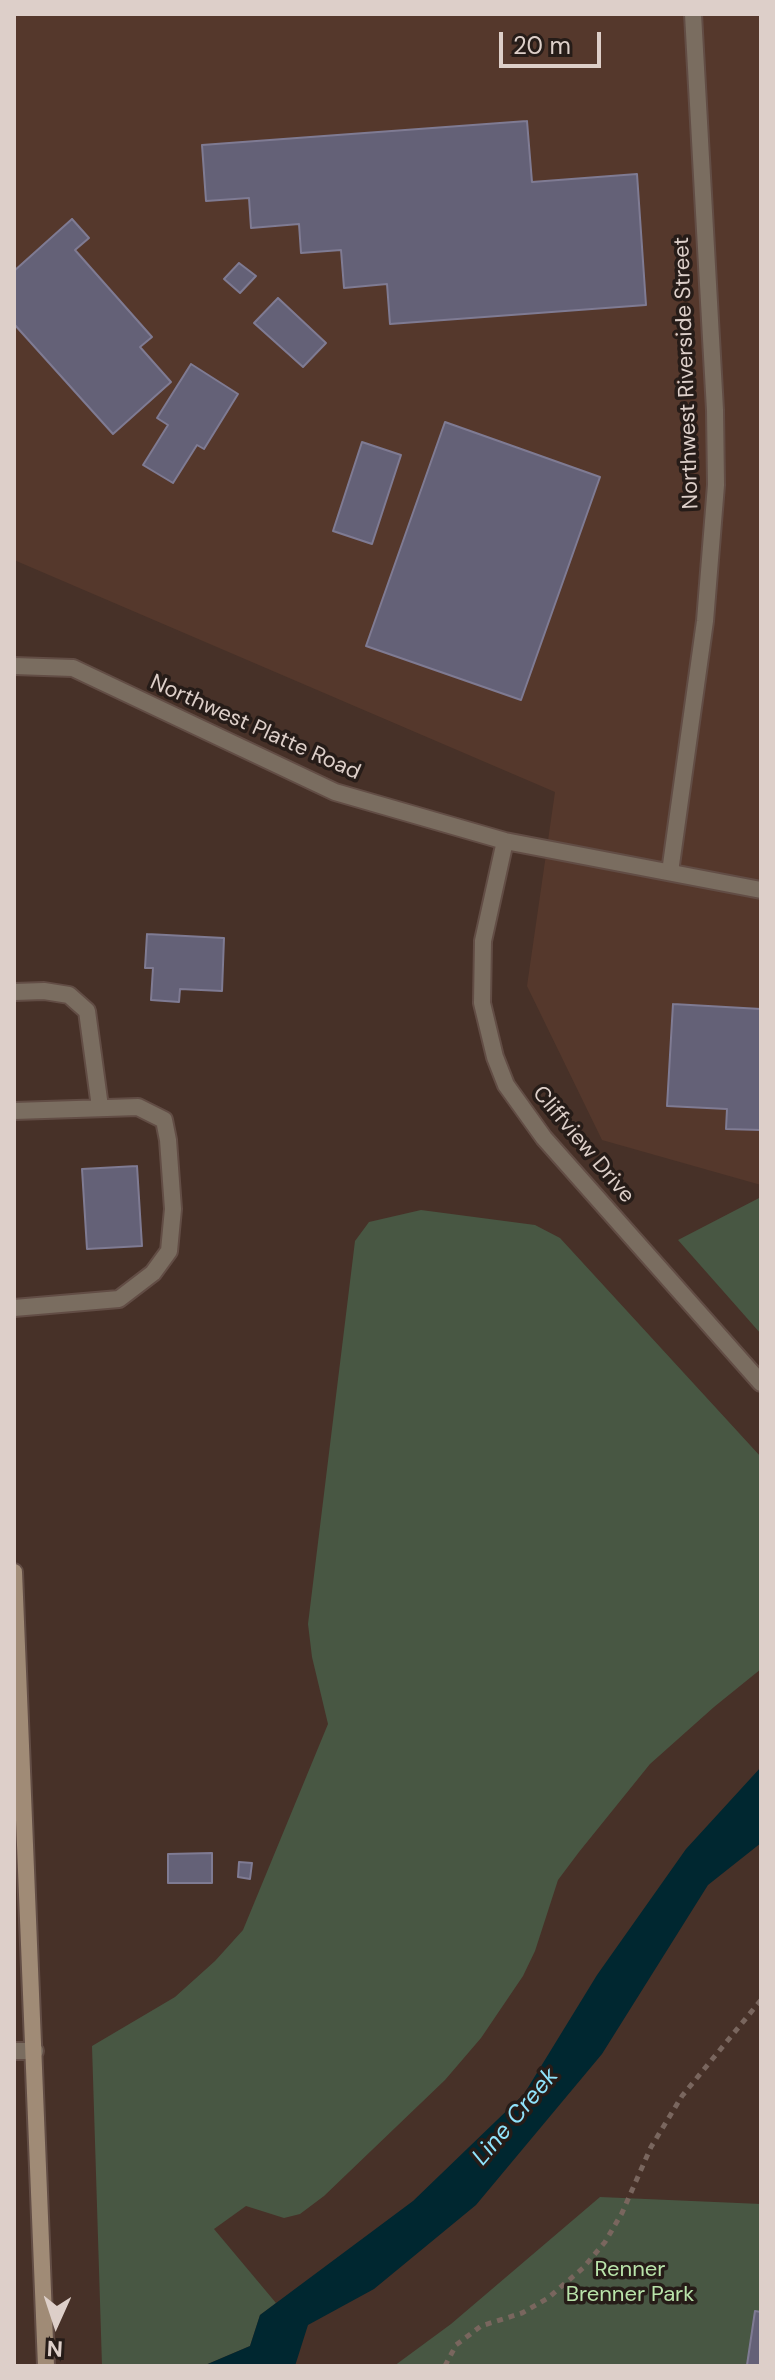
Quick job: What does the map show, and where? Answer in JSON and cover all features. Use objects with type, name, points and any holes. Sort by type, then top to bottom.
[{"type":"main road","points":[[14,1572],[21,1871],[35,2051],[46,2366]]},
{"type":"street","name":"Northwest Riverside Street","points":[[670,872],[705,621],[716,485],[693,14]]},
{"type":"street","name":"Northwest Platte Road","points":[[14,666],[73,668],[335,792],[505,841],[761,890]]},
{"type":"street","name":"Cliffview Drive","points":[[505,841],[483,941],[482,1003],[495,1057],[506,1085],[544,1138],[761,1383]]},
{"type":"street","points":[[14,992],[44,991],[69,995],[87,1011],[100,1107]]},
{"type":"street","points":[[14,1111],[138,1107],[164,1120],[173,1209],[169,1251],[153,1273],[119,1299],[14,1308]]},
{"type":"street","points":[[14,2051],[35,2051]]},
{"type":"path","points":[[445,2366],[456,2345],[481,2326],[522,2313],[548,2298],[598,2251],[622,2213],[651,2147],[682,2096],[761,2000]]},
{"type":"shaded area","points":[[14,14],[761,14],[761,1185],[602,1140],[527,986],[555,792],[14,560]]},
{"type":"green space","points":[[761,1197],[761,1334],[678,1240]]},
{"type":"green space","points":[[421,1210],[535,1225],[560,1238],[761,1457],[761,1669],[650,1764],[579,1852],[558,1880],[535,1951],[523,1976],[481,2038],[445,2080],[324,2196],[300,2214],[284,2218],[246,2206],[214,2229],[276,2303],[260,2315],[250,2346],[203,2366],[102,2366],[92,2046],[175,1997],[215,1961],[243,1930],[328,1724],[312,1657],[308,1624],[355,1241],[369,1222]]},
{"type":"green space","name":"Renner Brenner Park","points":[[600,2197],[761,2204],[761,2366],[394,2366],[451,2324]]},
{"type":"water","name":"Line Creek","points":[[761,1767],[761,1843],[708,1885],[602,2054],[476,2205],[374,2289],[308,2325],[295,2366],[203,2366],[250,2346],[260,2315],[413,2201],[524,2094],[597,1975],[686,1849]]},
{"type":"building","points":[[527,121],[532,182],[637,174],[646,305],[390,324],[387,284],[344,288],[341,250],[301,253],[299,224],[251,228],[249,198],[206,201],[202,145]]},
{"type":"building","points":[[72,219],[89,238],[75,250],[152,337],[140,347],[171,382],[113,434],[14,324],[14,271]]},
{"type":"building","points":[[239,263],[256,276],[240,293],[224,279]]},
{"type":"building","points":[[278,298],[326,343],[303,367],[254,323]]},
{"type":"building","points":[[191,364],[238,394],[204,449],[197,445],[173,483],[143,465],[168,425],[157,418]]},
{"type":"building","points":[[445,422],[600,477],[521,700],[366,646]]},
{"type":"building","points":[[362,442],[401,455],[372,544],[333,531]]},
{"type":"building","points":[[147,934],[224,938],[222,991],[180,989],[179,1002],[151,1000],[153,968],[145,968]]},
{"type":"building","points":[[673,1004],[761,1009],[761,1130],[726,1129],[727,1109],[667,1106]]},
{"type":"building","points":[[137,1166],[142,1246],[87,1249],[82,1169]]},
{"type":"building","points":[[212,1853],[212,1883],[168,1883],[168,1854]]},
{"type":"building","points":[[239,1862],[252,1863],[250,1879],[238,1877]]},
{"type":"building","points":[[755,2311],[761,2312],[761,2366],[747,2365]]}]
